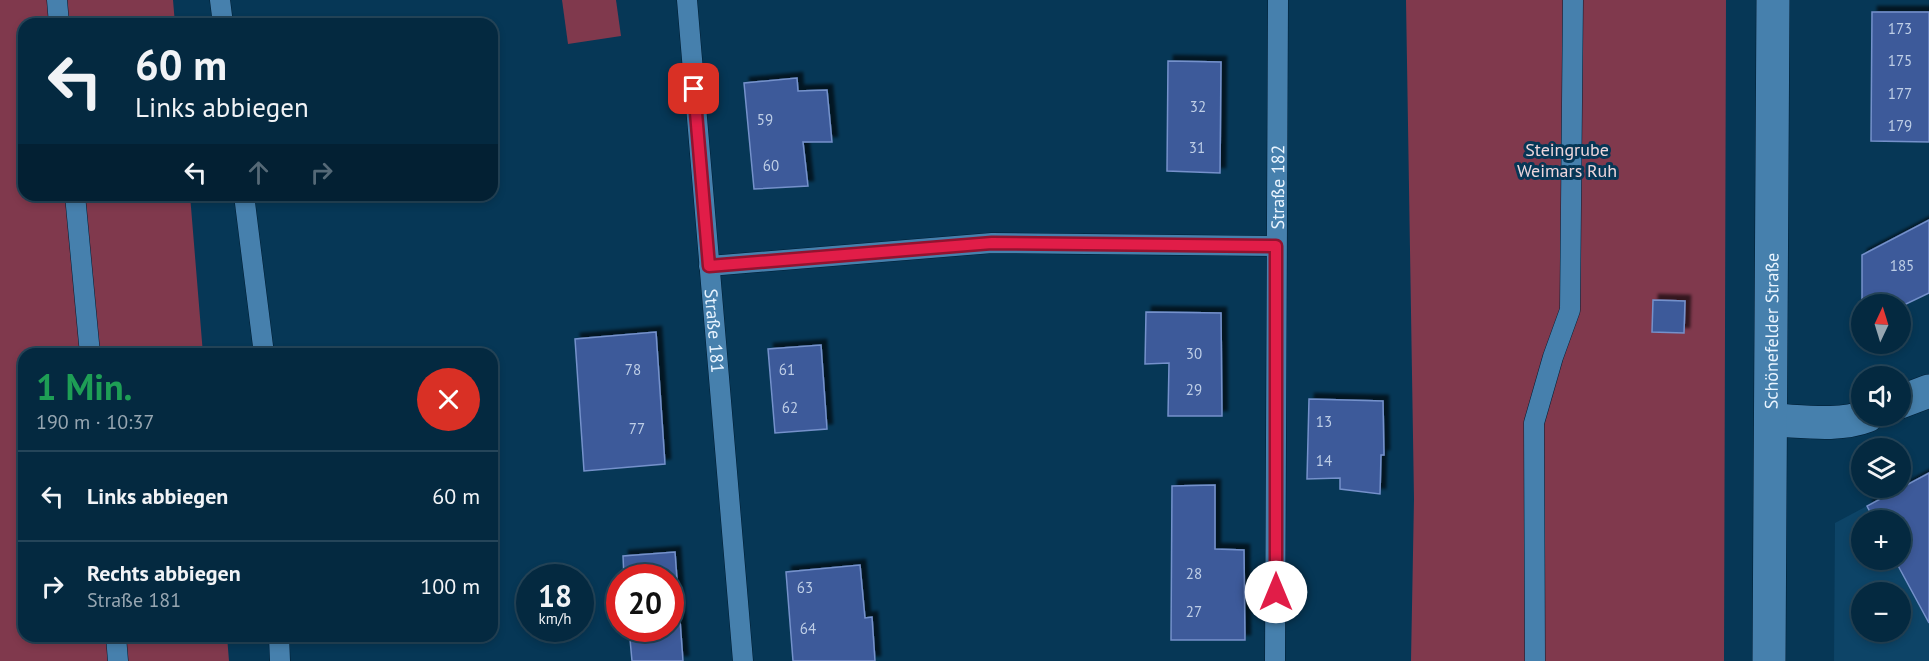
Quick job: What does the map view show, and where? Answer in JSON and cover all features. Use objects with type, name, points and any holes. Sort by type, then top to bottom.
[{"type":"street","name":"Schönefelder Straße","points":[[1769,661],[1773,0]]},
{"type":"street","points":[[1911,398],[1929,391]]},
{"type":"street","points":[[1771,420],[1827,422],[1851,420]]},
{"type":"lane","points":[[57,0],[58,18]]},
{"type":"lane","points":[[220,0],[222,18]]},
{"type":"lane","name":"Straße 181","points":[[687,0],[743,661]]},
{"type":"lane","name":"Straße 182","points":[[1275,661],[1278,0]]},
{"type":"lane","points":[[1535,661],[1534,423],[1552,357],[1570,310],[1573,0]]},
{"type":"lane","points":[[76,201],[89,348]]},
{"type":"lane","points":[[245,201],[263,348]]},
{"type":"lane","points":[[709,266],[992,243],[1276,246]]},
{"type":"lane","points":[[116,642],[118,661]]},
{"type":"lane","points":[[279,642],[280,661]]},
{"type":"shaded area","points":[[1929,473],[1929,661],[1834,661],[1835,523],[1851,514],[1851,570],[1911,570],[1911,510],[1859,510],[1882,498],[1911,498],[1911,483]]},
{"type":"green space","points":[[0,0],[173,0],[174,18],[18,18],[18,201],[190,201],[203,348],[18,348],[18,642],[227,642],[229,661],[0,661]]},
{"type":"green space","points":[[562,0],[616,0],[621,36],[568,44]]},
{"type":"green space","name":"Steingrube Weimars Ruh","points":[[1406,0],[1726,0],[1724,661],[1411,661],[1414,499]]},
{"type":"building","points":[[1872,12],[1929,12],[1929,142],[1871,141]]},
{"type":"building","points":[[1168,61],[1221,62],[1220,173],[1167,171]]},
{"type":"building","points":[[797,78],[798,91],[827,90],[832,142],[803,142],[808,186],[754,189],[744,83]]},
{"type":"building","points":[[1929,220],[1929,293],[1911,302],[1911,294],[1862,294],[1862,255]]},
{"type":"building","points":[[1653,300],[1685,301],[1684,333],[1652,332]]},
{"type":"building","points":[[1146,312],[1221,313],[1222,416],[1168,416],[1169,363],[1145,364]]},
{"type":"building","points":[[656,332],[665,464],[584,471],[575,339]]},
{"type":"building","points":[[821,345],[827,429],[775,433],[768,349]]},
{"type":"building","points":[[1309,399],[1383,401],[1384,455],[1381,455],[1380,494],[1340,489],[1340,478],[1307,479]]},
{"type":"building","points":[[1929,473],[1929,623],[1911,590],[1911,582],[1907,582],[1900,570],[1911,570],[1911,510],[1869,510],[1867,506],[1882,498],[1911,498],[1911,483]]},
{"type":"building","points":[[1215,485],[1215,549],[1244,550],[1245,640],[1171,640],[1172,486]]},
{"type":"building","points":[[675,552],[676,564],[623,564],[623,556]]},
{"type":"building","points":[[860,565],[865,618],[872,617],[875,661],[793,661],[786,572]]},
{"type":"building","points":[[630,642],[682,642],[683,661],[632,661]]},
{"type":"route","points":[[694,89],[709,266],[992,243],[1276,246],[1276,592]]}]
